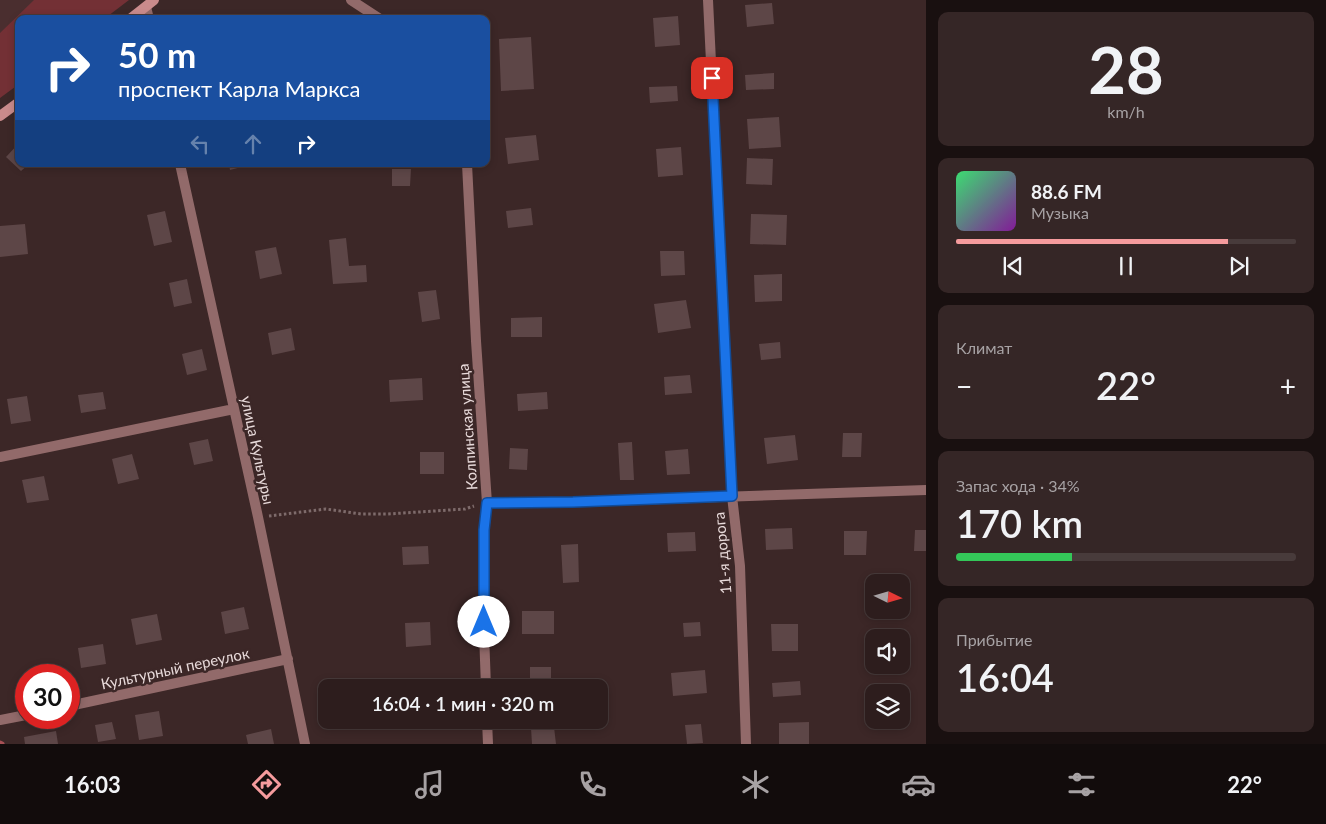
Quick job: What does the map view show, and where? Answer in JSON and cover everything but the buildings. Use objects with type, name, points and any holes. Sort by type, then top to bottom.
[{"type":"street","points":[[351,0],[374,15]]},
{"type":"street","name":"11-я дорога","points":[[708,0],[732,496],[740,566],[746,744]]},
{"type":"street","points":[[135,15],[150,3]]},
{"type":"street","points":[[0,116],[15,105]]},
{"type":"street","name":"улица Культуры","points":[[181,167],[258,517],[305,744]]},
{"type":"street","name":"Колпинская улица","points":[[467,167],[487,503],[484,530],[486,679]]},
{"type":"street","points":[[0,457],[234,410]]},
{"type":"street","points":[[487,503],[573,502],[926,490]]},
{"type":"street","name":"Культурный переулок","points":[[80,704],[288,659]]},
{"type":"street","points":[[0,720],[15,717]]},
{"type":"street","points":[[488,729],[488,744]]},
{"type":"path","points":[[258,517],[326,510],[361,514],[388,514],[464,509],[487,503]]},
{"type":"shaded area","points":[[0,0],[48,0],[25,15],[15,15],[15,27],[0,59]]},
{"type":"shaded area","points":[[34,0],[129,0],[109,15],[19,15]]},
{"type":"shaded area","points":[[15,18],[15,87],[0,98],[0,33]]},
{"type":"route","points":[[484,622],[484,530],[487,503],[732,496],[712,78]]}]
